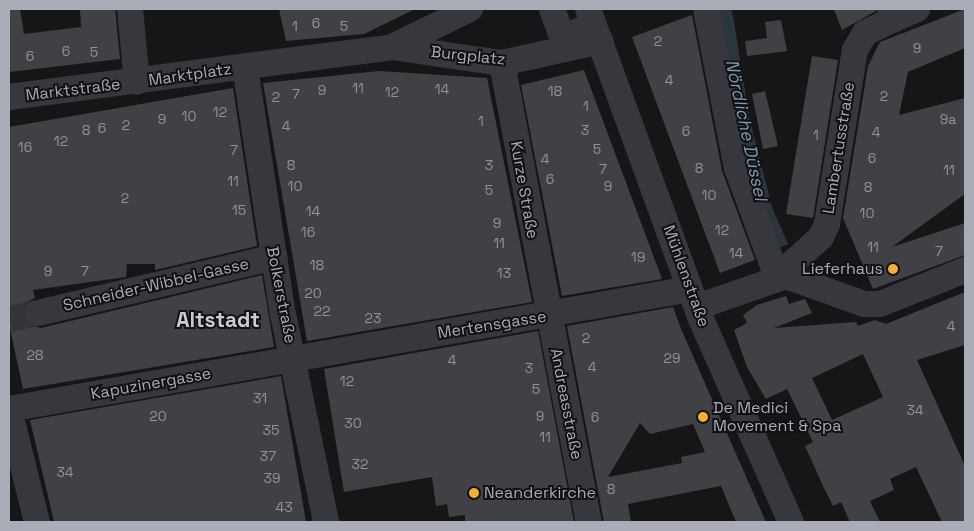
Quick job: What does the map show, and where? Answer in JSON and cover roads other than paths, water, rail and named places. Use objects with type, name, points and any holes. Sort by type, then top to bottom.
[{"type":"street","name":"Marktplatz","points":[[130,9],[137,82],[288,61]]},
{"type":"street","name":"Burgplatz","points":[[288,61],[392,47],[470,9]]},
{"type":"street","points":[[552,9],[562,37],[594,25]]},
{"type":"street","points":[[706,9],[737,168],[785,277],[871,305],[965,270]]},
{"type":"street","name":"Lambertusstraße","points":[[785,277],[821,237],[827,224],[855,50],[866,33],[900,12]]},
{"type":"street","name":"Burgplatz","points":[[392,47],[502,63],[594,25]]},
{"type":"street","name":"Mühlenstraße","points":[[594,25],[693,298],[791,522]]},
{"type":"street","name":"Kurze Straße","points":[[502,63],[548,316]]},
{"type":"street","name":"Bolkerstraße","points":[[245,67],[274,257],[326,522]]},
{"type":"street","name":"Marktstraße","points":[[9,98],[137,82]]},
{"type":"street","name":"Schneider-Wibbel-Gasse","points":[[38,313],[274,257]]},
{"type":"street","name":"Mertensgasse","points":[[294,358],[548,316],[693,298],[785,277]]},
{"type":"street","name":"Andreasstraße","points":[[548,316],[589,522]]},
{"type":"street","name":"Kapuzinergasse","points":[[9,409],[294,358]]},
{"type":"street","points":[[9,409],[37,522]]},
{"type":"water","name":"Nördliche Düssel","points":[[716,9],[731,9],[734,21],[749,117],[772,207],[788,244],[775,250],[759,212]]},
{"type":"tunnel","points":[[9,319],[38,313]]},
{"type":"place","name":"Lieferhaus","points":[[893,269]]},
{"type":"place","name":"De Medici Movement & Spa","points":[[703,417]]},
{"type":"place","name":"Neanderkirche","points":[[474,493]]},
{"type":"district","name":"Altstadt","points":[[218,320]]}]
